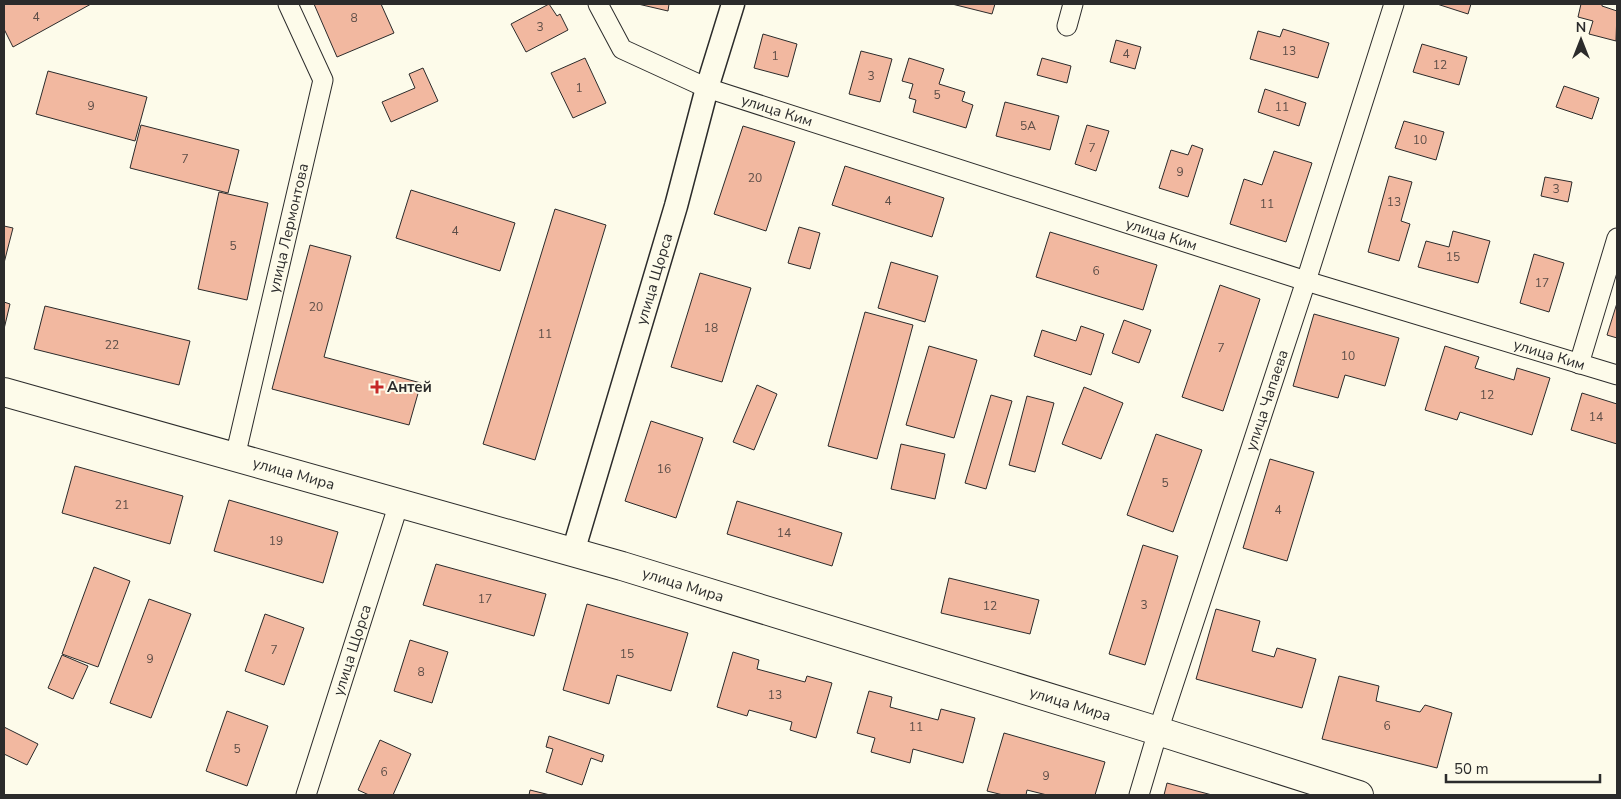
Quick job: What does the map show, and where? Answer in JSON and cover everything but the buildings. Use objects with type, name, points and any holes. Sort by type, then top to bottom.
[{"type":"main road","name":"улица Мира","points":[[4,392],[573,552],[1158,731],[1359,795]]},
{"type":"street","name":"улица Лермонтова","points":[[235,457],[323,80],[288,4]]},
{"type":"street","name":"улица Ким","points":[[598,4],[622,49],[708,88],[1306,281],[1617,375]]},
{"type":"street","name":"улица Щорса","points":[[573,552],[676,206],[733,4]]},
{"type":"street","points":[[1067,26],[1074,4]]},
{"type":"street","name":"улица Чапаева","points":[[1139,795],[1158,731],[1306,281],[1394,4]]},
{"type":"street","points":[[1579,364],[1617,238]]},
{"type":"street","name":"улица Щорса","points":[[306,795],[399,503]]},
{"type":"place","name":"Антей","points":[[377,387]]}]
